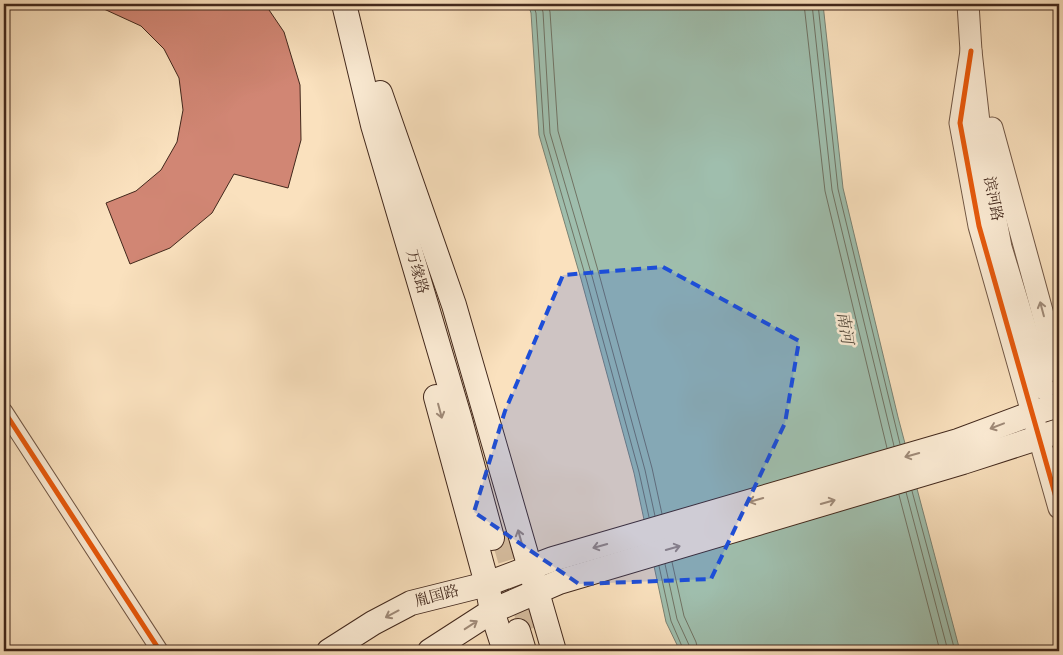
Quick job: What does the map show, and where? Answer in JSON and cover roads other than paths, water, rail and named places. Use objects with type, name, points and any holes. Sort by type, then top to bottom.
[{"type":"main road","name":"万缘路","points":[[344,4],[372,125],[457,410],[498,538],[380,94],[358,4]]},
{"type":"main road","points":[[380,94],[454,305],[554,651]]},
{"type":"main road","points":[[372,125],[415,317],[487,584],[492,611],[505,651]]},
{"type":"main road","points":[[961,452],[1033,413],[1051,397]]},
{"type":"main road","points":[[430,651],[492,611],[537,591],[556,571],[961,452],[1049,435]]},
{"type":"main road","name":"胤国路","points":[[328,651],[373,623],[411,604],[487,584],[529,569],[556,571]]},
{"type":"street","name":"滨河路","points":[[968,4],[981,140],[1001,247],[1051,397]]},
{"type":"street","points":[[971,51],[1059,373]]},
{"type":"street","points":[[971,51],[960,123],[979,226],[1033,413],[1049,435],[1059,508]]},
{"type":"street","points":[[4,411],[160,651]]},
{"type":"water","name":"南河","points":[[528,4],[823,4],[843,188],[898,417],[960,651],[680,651],[666,622],[634,473],[539,135],[531,13]]},
{"type":"tunnel","points":[[503,537],[531,629]]}]
